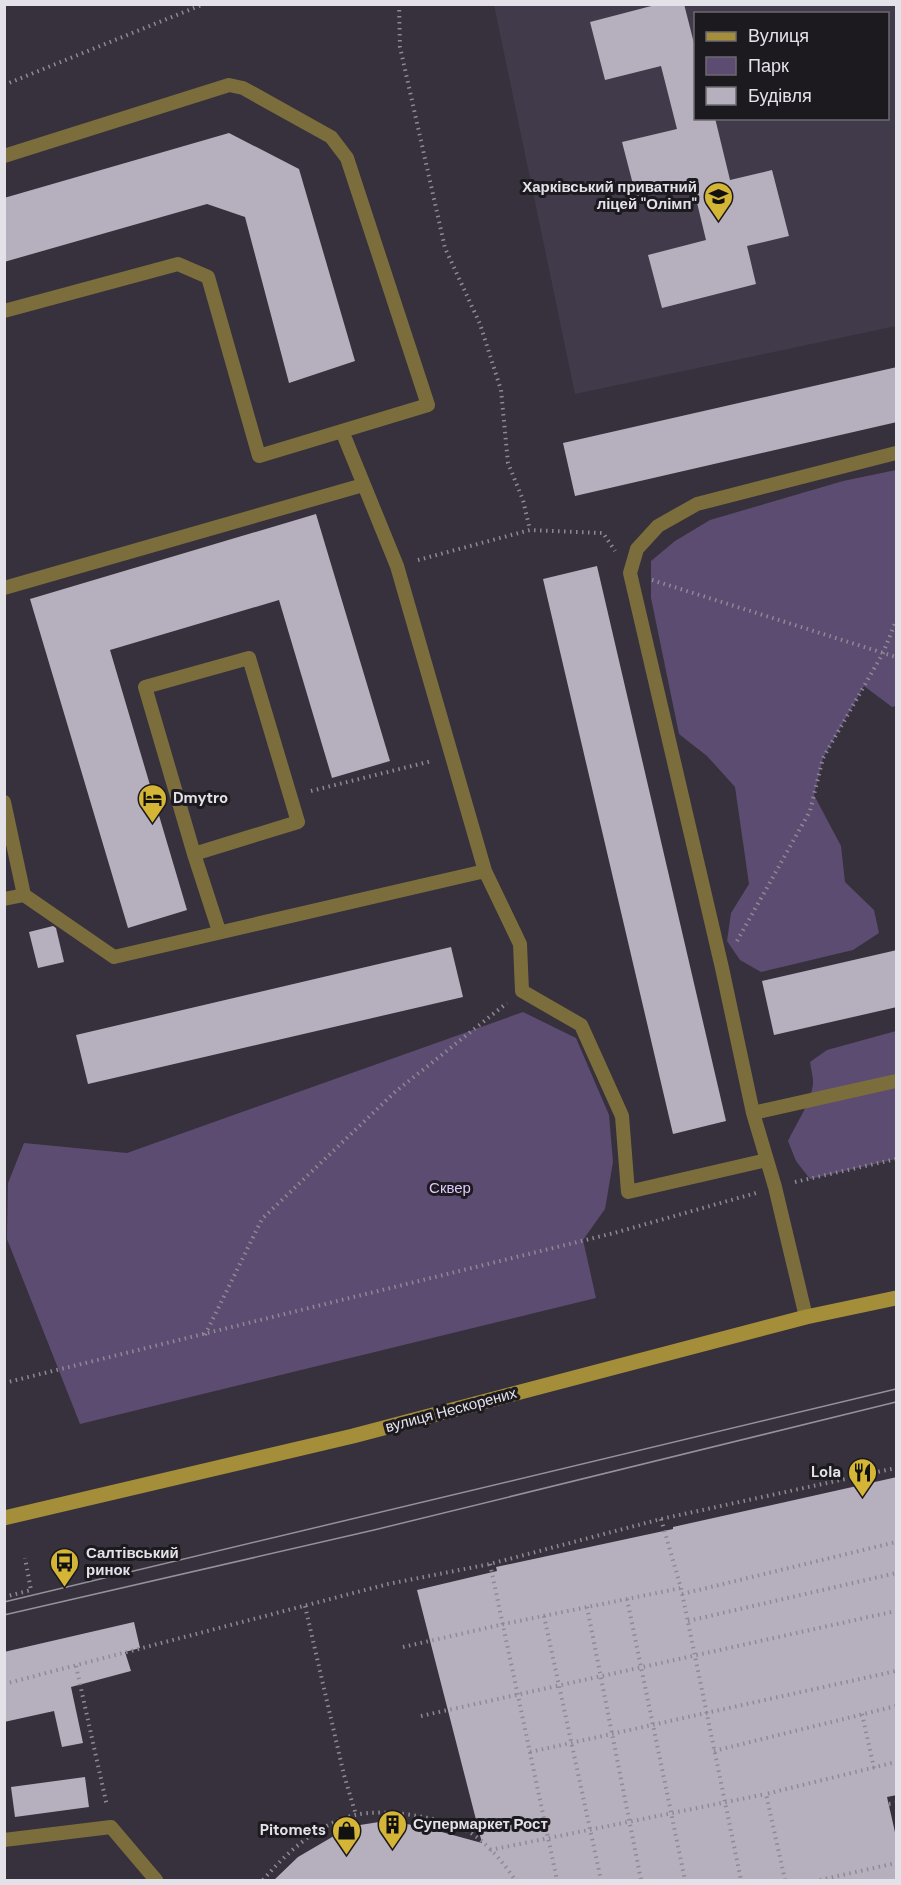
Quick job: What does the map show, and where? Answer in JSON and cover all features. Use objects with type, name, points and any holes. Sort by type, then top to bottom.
[{"type":"main road","name":"вулиця Нескорених","points":[[4,1518],[353,1436],[806,1317],[897,1298]]},
{"type":"lane","points":[[4,156],[229,84],[243,88],[331,137],[347,158],[428,405],[259,456],[208,277],[178,264],[4,310]]},
{"type":"lane","points":[[342,431],[397,566],[485,871],[520,944],[522,991],[581,1025],[622,1116],[628,1192],[767,1160]]},
{"type":"lane","points":[[806,1317],[775,1187],[753,1113],[722,968],[630,573],[637,549],[657,526],[697,504],[897,453]]},
{"type":"lane","points":[[4,588],[363,485]]},
{"type":"lane","points":[[194,854],[298,822],[249,658],[145,687],[194,854],[219,931]]},
{"type":"lane","points":[[4,802],[24,895],[114,957],[485,871]]},
{"type":"lane","points":[[4,899],[24,895]]},
{"type":"lane","points":[[753,1113],[897,1081]]},
{"type":"lane","points":[[4,1840],[111,1827],[156,1881]]},
{"type":"path","points":[[4,85],[204,4]]},
{"type":"path","points":[[399,4],[400,47],[445,248],[480,324],[501,390],[508,463],[523,500],[530,530]]},
{"type":"path","points":[[397,566],[530,530],[603,533],[630,573],[897,657]]},
{"type":"path","points":[[722,968],[810,811],[824,758],[883,653],[897,621]]},
{"type":"path","points":[[290,796],[452,756]]},
{"type":"path","points":[[206,1335],[262,1219],[395,1092],[522,991]]},
{"type":"path","points":[[4,1383],[614,1233],[775,1187],[897,1159]]},
{"type":"path","points":[[4,1684],[388,1584],[490,1564],[661,1519],[897,1468]]},
{"type":"path","points":[[661,1519],[681,1588],[741,1881]]},
{"type":"path","points":[[682,1594],[897,1542]]},
{"type":"path","points":[[4,1597],[31,1590],[24,1558]]},
{"type":"path","points":[[490,1564],[557,1881]]},
{"type":"path","points":[[688,1621],[897,1573]]},
{"type":"path","points":[[403,1647],[681,1588]]},
{"type":"path","points":[[627,1599],[686,1881]]},
{"type":"path","points":[[305,1606],[344,1775],[356,1815]]},
{"type":"path","points":[[587,1607],[641,1881]]},
{"type":"path","points":[[421,1716],[897,1611]]},
{"type":"path","points":[[544,1616],[601,1881]]},
{"type":"path","points":[[76,1666],[111,1827]]},
{"type":"path","points":[[530,1752],[897,1671]]},
{"type":"path","points":[[714,1751],[897,1706]]},
{"type":"path","points":[[862,1714],[874,1768]]},
{"type":"path","points":[[490,1850],[725,1803],[897,1762]]},
{"type":"path","points":[[766,1794],[786,1881]]},
{"type":"path","points":[[889,1804],[897,1803]]},
{"type":"path","points":[[263,1881],[289,1852],[308,1837],[331,1824],[356,1815],[381,1812],[444,1822],[468,1832],[490,1850],[508,1869],[515,1881]]},
{"type":"path","points":[[820,1881],[897,1863]]},
{"type":"shaded area","name":"Харківський приватний ліцей \"Олімп\"","points":[[494,5],[896,5],[896,326],[575,394]]},
{"type":"green space","points":[[896,470],[896,706],[892,707],[864,686],[823,758],[814,795],[841,846],[845,882],[874,910],[879,933],[853,950],[761,972],[740,960],[727,941],[731,913],[749,884],[735,787],[707,756],[679,734],[651,598],[651,561],[675,541],[710,520],[843,481]]},
{"type":"green space","name":"Сквер","points":[[523,1012],[576,1038],[609,1115],[613,1162],[605,1209],[583,1240],[596,1298],[80,1424],[7,1239],[8,1183],[24,1143],[127,1153]]},
{"type":"green space","points":[[896,1031],[896,1159],[810,1179],[796,1161],[788,1141],[812,1089],[810,1062],[827,1050]]},
{"type":"building","points":[[659,4],[684,4],[694,43],[694,120],[715,120],[730,180],[772,170],[789,236],[747,246],[756,284],[662,308],[648,255],[706,240],[692,182],[636,196],[622,142],[677,129],[661,66],[605,80],[590,22]]},
{"type":"building","points":[[229,133],[299,169],[355,361],[289,383],[245,217],[207,204],[4,262],[4,198]]},
{"type":"building","points":[[897,367],[897,422],[575,496],[563,443]]},
{"type":"building","points":[[316,514],[390,761],[332,778],[279,600],[110,650],[187,910],[128,928],[30,599]]},
{"type":"building","points":[[597,566],[726,1121],[673,1134],[543,579]]},
{"type":"building","points":[[53,926],[56,928],[64,962],[38,968],[29,932]]},
{"type":"building","points":[[451,947],[463,997],[88,1084],[76,1035]]},
{"type":"building","points":[[897,950],[897,1007],[774,1035],[762,981]]},
{"type":"building","points":[[897,1477],[897,1795],[887,1797],[897,1841],[897,1881],[273,1881],[298,1857],[339,1833],[360,1825],[379,1822],[402,1823],[482,1843],[417,1590],[497,1571],[496,1567]]},
{"type":"building","points":[[134,1622],[140,1648],[125,1652],[131,1671],[71,1687],[83,1743],[62,1747],[54,1711],[4,1722],[4,1652]]},
{"type":"building","points":[[85,1777],[89,1807],[15,1817],[11,1787]]},
{"type":"tram line","points":[[4,1602],[896,1389]]},
{"type":"tram line","points":[[4,1615],[374,1530],[896,1402]]},
{"type":"place","name":"Харківський приватний ліцей \"Олімп\"","points":[[718,222]]},
{"type":"place","name":"Dmytro","points":[[152,824]]},
{"type":"place","name":"Lola","points":[[862,1498]]},
{"type":"place","name":"Салтівський ринок","points":[[65,1588]]},
{"type":"place","name":"Супермаркет Рост","points":[[392,1850]]},
{"type":"place","name":"Pitomets","points":[[347,1856]]}]
